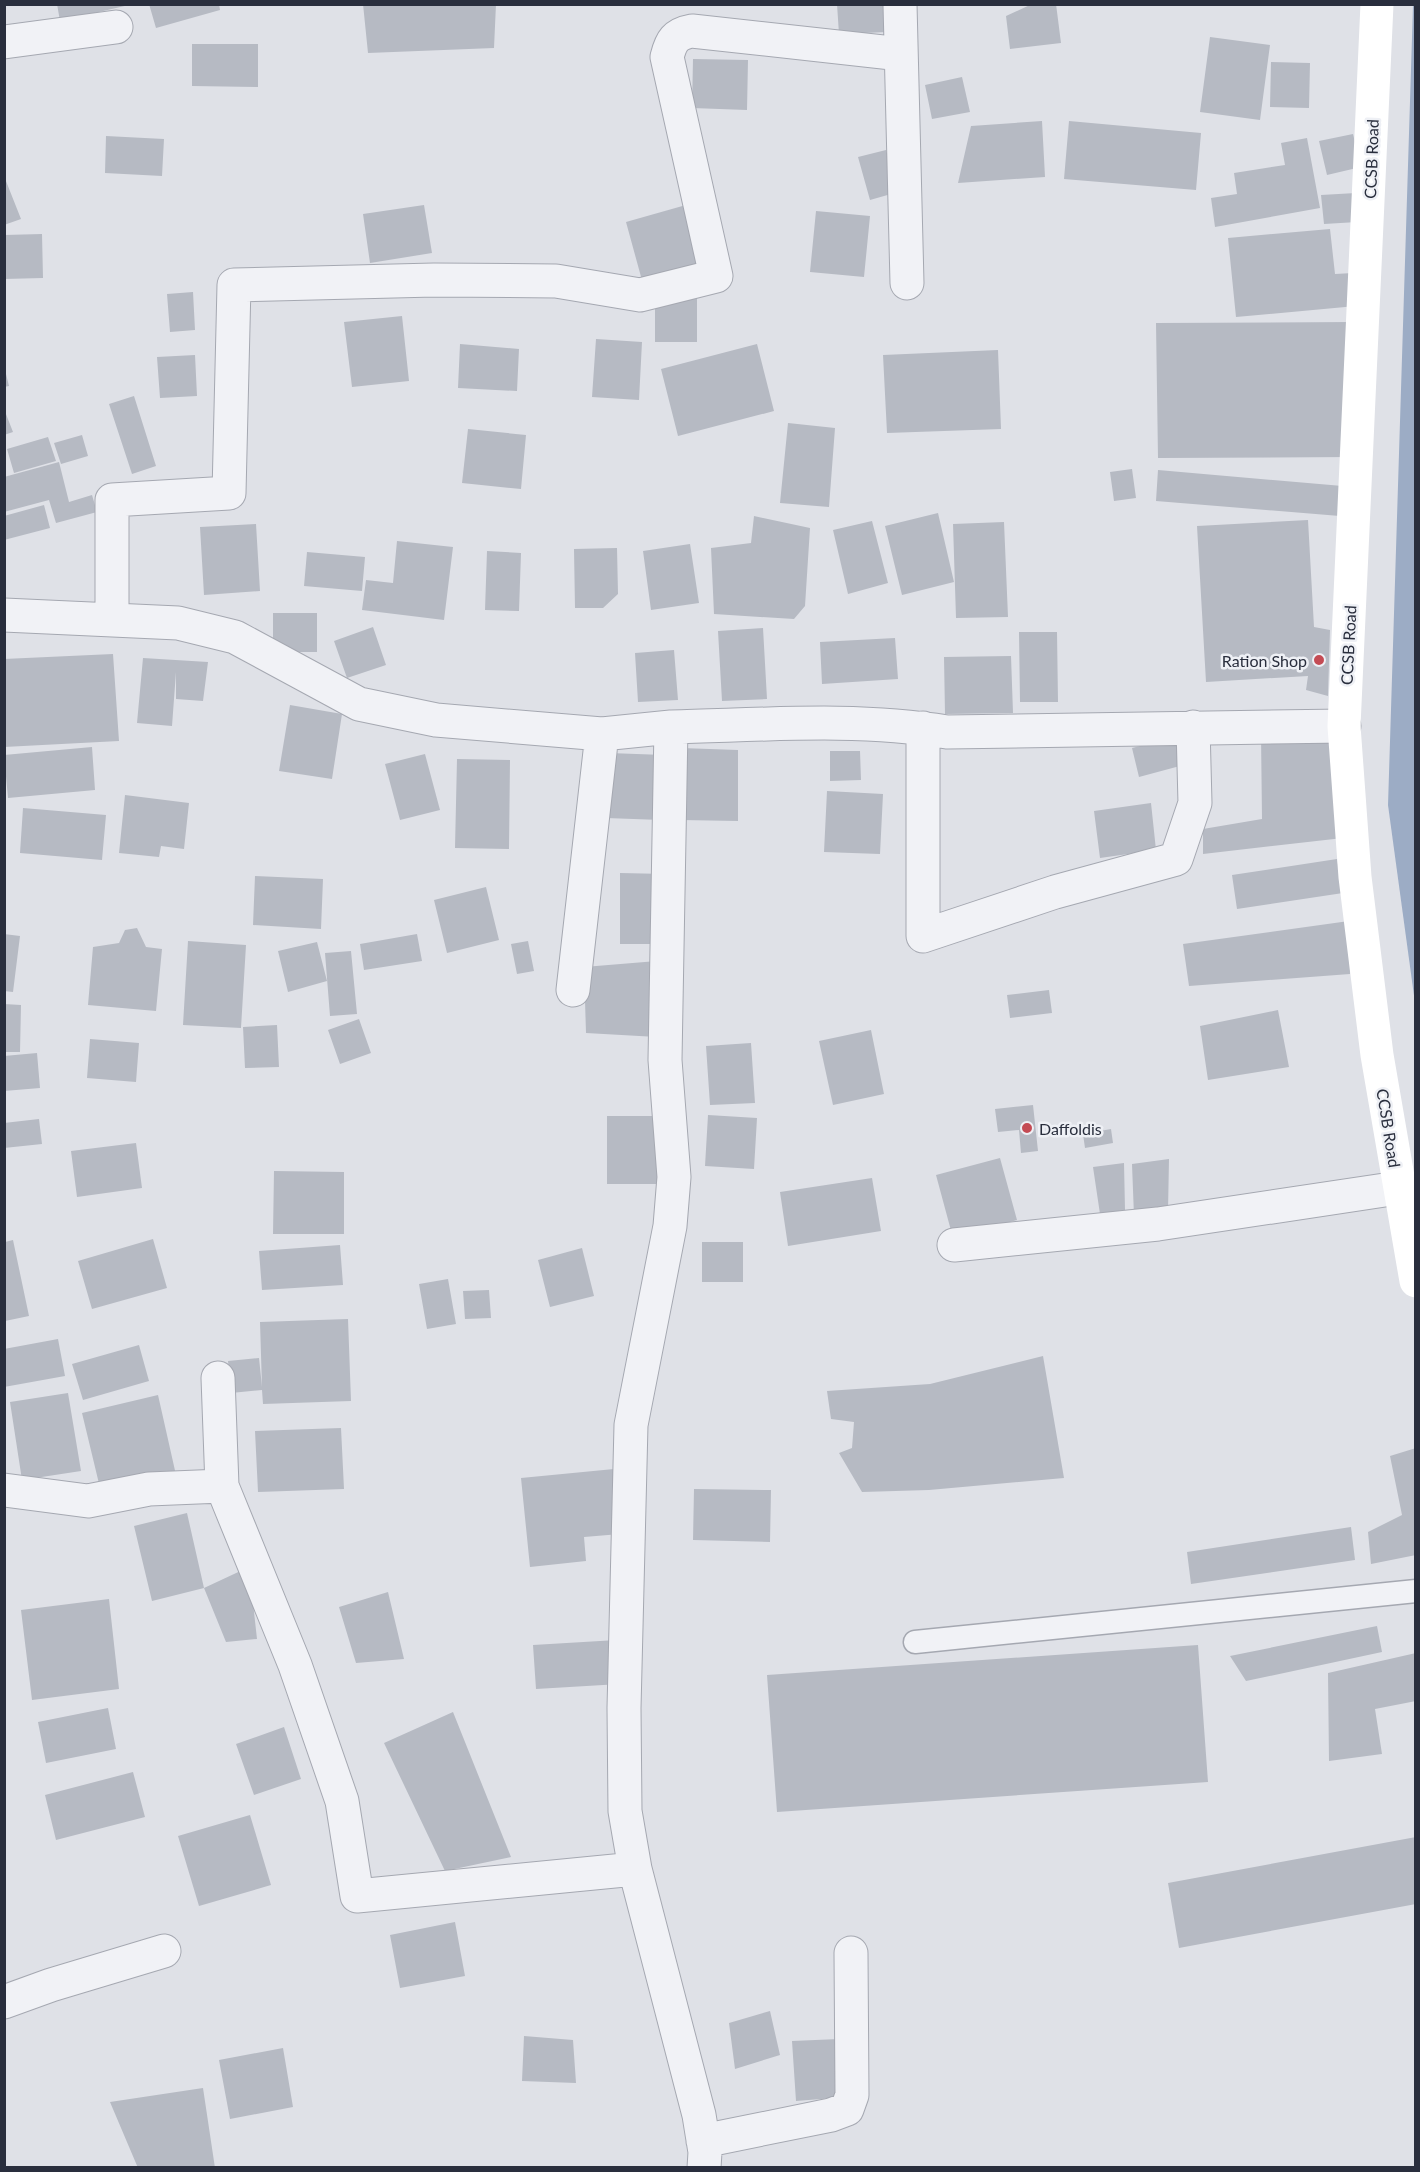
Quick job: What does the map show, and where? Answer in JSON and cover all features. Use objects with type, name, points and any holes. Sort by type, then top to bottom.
[{"type":"main road","name":"CCSB Road","points":[[1377,4],[1344,726],[1355,877],[1377,1054],[1398,1188],[1416,1281]]},
{"type":"street","points":[[900,4],[907,283]]},
{"type":"street","points":[[4,42],[116,27]]},
{"type":"street","points":[[112,620],[112,500],[229,493],[234,285],[434,280],[556,281],[640,295],[716,276],[667,57],[670,44],[680,33],[692,31],[901,54]]},
{"type":"street","points":[[4,615],[178,623],[236,638],[360,704],[436,720],[602,734],[671,727],[849,723],[947,732],[1344,726]]},
{"type":"street","points":[[671,727],[665,1060],[674,1177],[670,1226],[631,1425],[624,1719],[625,1811],[635,1869],[699,2115],[703,2154],[847,2109],[852,2095],[851,1953]]},
{"type":"street","points":[[923,728],[923,936],[1055,892],[1176,859],[1196,803],[1193,727]]},
{"type":"street","points":[[573,990],[602,734]]},
{"type":"street","points":[[954,1245],[1158,1224],[1398,1188]]},
{"type":"street","points":[[218,1377],[222,1486],[296,1665],[342,1801],[357,1896],[635,1869]]},
{"type":"street","points":[[4,1491],[88,1501],[148,1489],[222,1486]]},
{"type":"street","points":[[4,2002],[51,1985],[164,1951]]},
{"type":"lane","points":[[915,1642],[1416,1591]]},
{"type":"water","points":[[1415,4],[1415,1003],[1388,805],[1413,5]]},
{"type":"building","points":[[57,4],[129,4],[129,5],[60,21]]},
{"type":"building","points":[[149,4],[219,4],[220,10],[156,28]]},
{"type":"building","points":[[363,4],[496,4],[494,48],[368,53]]},
{"type":"building","points":[[837,4],[887,4],[888,32],[839,34]]},
{"type":"building","points":[[1032,4],[1056,4],[1061,43],[1010,49],[1006,16]]},
{"type":"building","points":[[1210,37],[1270,45],[1260,120],[1200,112]]},
{"type":"building","points":[[192,44],[258,44],[258,87],[192,86]]},
{"type":"building","points":[[693,59],[748,60],[747,110],[692,108]]},
{"type":"building","points":[[1271,62],[1310,63],[1309,108],[1270,107]]},
{"type":"building","points":[[962,77],[970,112],[932,119],[925,85]]},
{"type":"building","points":[[1042,121],[1045,177],[958,183],[971,126]]},
{"type":"building","points":[[1069,121],[1201,133],[1196,190],[1064,179]]},
{"type":"building","points":[[1353,134],[1361,167],[1327,175],[1319,141]]},
{"type":"building","points":[[106,136],[164,139],[162,176],[105,173]]},
{"type":"building","points":[[1307,138],[1320,208],[1215,227],[1211,198],[1237,194],[1234,173],[1285,165],[1281,143]]},
{"type":"building","points":[[886,150],[898,192],[870,200],[858,157]]},
{"type":"building","points":[[4,176],[21,219],[4,225]]},
{"type":"building","points":[[1356,193],[1357,222],[1324,224],[1321,195]]},
{"type":"building","points":[[693,203],[710,266],[643,284],[626,222]]},
{"type":"building","points":[[424,205],[432,253],[370,263],[363,214]]},
{"type":"building","points":[[816,211],[870,216],[864,277],[810,272]]},
{"type":"building","points":[[1330,229],[1335,274],[1353,273],[1356,306],[1236,317],[1228,238]]},
{"type":"building","points":[[42,234],[43,278],[4,279],[4,235]]},
{"type":"building","points":[[193,292],[195,330],[170,332],[167,294]]},
{"type":"building","points":[[655,297],[697,297],[697,342],[655,342]]},
{"type":"building","points":[[402,316],[409,381],[352,387],[344,322]]},
{"type":"building","points":[[1353,322],[1353,457],[1158,458],[1156,323]]},
{"type":"building","points":[[596,339],[642,342],[639,400],[592,397]]},
{"type":"building","points":[[460,344],[519,349],[517,391],[458,388]]},
{"type":"building","points":[[757,344],[774,411],[678,436],[661,369]]},
{"type":"building","points":[[998,350],[1001,429],[887,433],[883,355]]},
{"type":"building","points":[[195,355],[197,396],[160,398],[157,357]]},
{"type":"building","points":[[4,366],[9,386],[4,387]]},
{"type":"building","points":[[134,396],[156,466],[132,474],[109,404]]},
{"type":"building","points":[[4,409],[13,432],[4,435]]},
{"type":"building","points":[[788,423],[835,428],[829,507],[780,503]]},
{"type":"building","points":[[468,429],[526,435],[521,489],[462,483]]},
{"type":"building","points":[[82,435],[88,456],[61,464],[54,443]]},
{"type":"building","points":[[48,437],[56,461],[14,473],[7,449]]},
{"type":"building","points":[[59,462],[69,502],[92,495],[97,512],[56,523],[49,500],[4,512],[4,477]]},
{"type":"building","points":[[1132,469],[1136,498],[1114,501],[1110,472]]},
{"type":"building","points":[[1158,470],[1354,487],[1352,517],[1156,501]]},
{"type":"building","points":[[44,505],[50,528],[4,540],[4,516]]},
{"type":"building","points":[[938,513],[954,582],[902,595],[885,526]]},
{"type":"building","points":[[754,516],[810,528],[805,606],[794,619],[714,614],[711,548],[751,543]]},
{"type":"building","points":[[1308,520],[1314,627],[1330,630],[1328,696],[1306,690],[1308,676],[1206,682],[1197,526]]},
{"type":"building","points":[[872,521],[888,583],[848,594],[833,530]]},
{"type":"building","points":[[1004,522],[1008,617],[956,618],[953,524]]},
{"type":"building","points":[[256,524],[260,591],[204,595],[200,527]]},
{"type":"building","points":[[397,541],[453,547],[444,620],[362,610],[366,580],[393,583]]},
{"type":"building","points":[[690,544],[699,603],[651,610],[643,551]]},
{"type":"building","points":[[617,548],[618,594],[603,608],[575,608],[574,549]]},
{"type":"building","points":[[487,551],[521,553],[519,611],[485,610]]},
{"type":"building","points":[[307,552],[365,557],[362,591],[304,586]]},
{"type":"building","points":[[273,613],[317,613],[317,652],[273,652]]},
{"type":"building","points":[[373,627],[386,665],[347,678],[334,641]]},
{"type":"building","points":[[763,628],[767,699],[722,701],[718,631]]},
{"type":"building","points":[[1019,632],[1057,632],[1058,702],[1020,702]]},
{"type":"building","points":[[895,638],[898,679],[822,684],[820,642]]},
{"type":"building","points":[[674,650],[678,700],[638,702],[635,653]]},
{"type":"building","points":[[113,654],[119,741],[4,747],[4,659]]},
{"type":"building","points":[[1011,656],[1013,713],[945,714],[944,657]]},
{"type":"building","points":[[143,658],[208,662],[203,701],[176,699],[176,672],[172,726],[137,723]]},
{"type":"building","points":[[290,705],[342,714],[332,779],[279,771]]},
{"type":"building","points":[[1342,729],[1343,838],[1203,854],[1203,829],[1262,819],[1261,734]]},
{"type":"building","points":[[1184,735],[1191,763],[1139,777],[1132,748]]},
{"type":"building","points":[[92,747],[95,790],[8,798],[4,755]]},
{"type":"building","points":[[681,748],[738,750],[738,821],[681,820]]},
{"type":"building","points":[[830,751],[860,751],[861,780],[830,781]]},
{"type":"building","points":[[609,753],[664,755],[661,820],[606,818]]},
{"type":"building","points":[[425,754],[440,810],[400,820],[385,764]]},
{"type":"building","points":[[457,759],[510,760],[509,849],[455,848]]},
{"type":"building","points":[[827,791],[883,794],[880,854],[824,852]]},
{"type":"building","points":[[125,795],[189,803],[184,849],[161,846],[159,857],[119,853]]},
{"type":"building","points":[[1151,803],[1156,850],[1100,858],[1094,811]]},
{"type":"building","points":[[23,808],[106,815],[102,860],[20,853]]},
{"type":"building","points":[[1337,859],[1343,893],[1237,909],[1232,875]]},
{"type":"building","points":[[620,873],[666,874],[666,944],[620,944]]},
{"type":"building","points":[[255,876],[323,879],[321,929],[253,925]]},
{"type":"building","points":[[486,887],[499,940],[447,953],[434,900]]},
{"type":"building","points":[[1349,921],[1350,974],[1189,986],[1183,944]]},
{"type":"building","points":[[137,928],[146,947],[162,949],[156,1011],[88,1005],[93,947],[119,943],[125,930]]},
{"type":"building","points":[[4,934],[20,936],[13,992],[4,991]]},
{"type":"building","points":[[417,934],[422,961],[364,970],[360,944]]},
{"type":"building","points":[[188,941],[246,945],[241,1028],[183,1025]]},
{"type":"building","points":[[528,941],[534,971],[517,974],[511,944]]},
{"type":"building","points":[[317,942],[327,981],[288,992],[278,951]]},
{"type":"building","points":[[351,951],[357,1014],[330,1016],[325,953]]},
{"type":"building","points":[[657,961],[657,1037],[586,1033],[584,967]]},
{"type":"building","points":[[1049,990],[1052,1013],[1010,1018],[1007,995]]},
{"type":"building","points":[[4,1004],[21,1005],[20,1052],[4,1052]]},
{"type":"building","points":[[1278,1010],[1289,1067],[1208,1080],[1200,1026]]},
{"type":"building","points":[[359,1019],[371,1053],[340,1064],[328,1030]]},
{"type":"building","points":[[277,1025],[279,1067],[245,1068],[243,1027]]},
{"type":"building","points":[[871,1030],[884,1094],[833,1105],[819,1041]]},
{"type":"building","points":[[90,1039],[139,1043],[136,1082],[87,1078]]},
{"type":"building","points":[[751,1043],[755,1103],[710,1105],[706,1046]]},
{"type":"building","points":[[37,1053],[40,1088],[4,1091],[4,1056]]},
{"type":"building","points":[[1033,1105],[1038,1151],[1021,1153],[1019,1130],[998,1132],[995,1109]]},
{"type":"building","points":[[708,1115],[757,1118],[754,1169],[705,1166]]},
{"type":"building","points":[[607,1116],[661,1116],[662,1184],[607,1184]]},
{"type":"building","points":[[39,1119],[42,1144],[4,1148],[4,1123]]},
{"type":"building","points":[[1111,1129],[1113,1143],[1085,1148],[1083,1134]]},
{"type":"building","points":[[136,1143],[142,1188],[77,1197],[71,1151]]},
{"type":"building","points":[[1000,1158],[1017,1220],[953,1238],[936,1175]]},
{"type":"building","points":[[1169,1159],[1168,1211],[1134,1216],[1132,1164]]},
{"type":"building","points":[[1124,1163],[1125,1210],[1100,1214],[1093,1167]]},
{"type":"building","points":[[274,1171],[344,1172],[344,1234],[273,1234]]},
{"type":"building","points":[[872,1178],[881,1231],[788,1246],[780,1192]]},
{"type":"building","points":[[153,1239],[167,1288],[92,1309],[78,1261]]},
{"type":"building","points":[[13,1240],[29,1316],[5,1321],[5,1242]]},
{"type":"building","points":[[702,1242],[743,1242],[743,1282],[702,1282]]},
{"type":"building","points":[[340,1245],[343,1285],[262,1290],[259,1251]]},
{"type":"building","points":[[582,1248],[594,1296],[550,1307],[538,1260]]},
{"type":"building","points":[[448,1279],[456,1324],[427,1329],[419,1284]]},
{"type":"building","points":[[489,1290],[491,1318],[465,1319],[463,1291]]},
{"type":"building","points":[[348,1319],[351,1401],[263,1404],[262,1390],[231,1393],[228,1361],[259,1358],[262,1387],[260,1322]]},
{"type":"building","points":[[58,1339],[65,1376],[4,1387],[4,1349]]},
{"type":"building","points":[[139,1345],[149,1381],[83,1400],[72,1364]]},
{"type":"building","points":[[1043,1356],[1064,1478],[929,1490],[862,1492],[839,1453],[852,1448],[854,1422],[831,1419],[827,1391],[930,1384]]},
{"type":"building","points":[[68,1393],[81,1471],[22,1480],[10,1402]]},
{"type":"building","points":[[158,1395],[176,1475],[101,1492],[82,1413]]},
{"type":"building","points":[[341,1428],[344,1489],[258,1492],[255,1431]]},
{"type":"building","points":[[1416,1448],[1416,1555],[1371,1564],[1368,1532],[1402,1515],[1390,1456]]},
{"type":"building","points":[[614,1469],[620,1534],[584,1537],[586,1561],[530,1567],[521,1478]]},
{"type":"building","points":[[694,1489],[771,1490],[770,1542],[693,1540]]},
{"type":"building","points":[[187,1513],[204,1588],[152,1601],[134,1526]]},
{"type":"building","points":[[1351,1527],[1355,1560],[1191,1584],[1187,1552]]},
{"type":"building","points":[[249,1567],[257,1639],[226,1642],[204,1588]]},
{"type":"building","points":[[388,1592],[404,1659],[356,1663],[339,1607]]},
{"type":"building","points":[[109,1599],[119,1689],[32,1700],[21,1610]]},
{"type":"building","points":[[1377,1626],[1382,1652],[1246,1681],[1230,1656]]},
{"type":"building","points":[[617,1640],[620,1684],[536,1689],[533,1645]]},
{"type":"building","points":[[1198,1645],[1208,1782],[777,1812],[767,1675]]},
{"type":"building","points":[[1416,1653],[1416,1701],[1375,1709],[1382,1754],[1329,1761],[1328,1673]]},
{"type":"building","points":[[108,1708],[116,1749],[46,1763],[38,1722]]},
{"type":"building","points":[[453,1712],[511,1857],[445,1871],[384,1743]]},
{"type":"building","points":[[284,1727],[301,1779],[254,1795],[236,1744]]},
{"type":"building","points":[[133,1772],[145,1817],[56,1840],[45,1795]]},
{"type":"building","points":[[250,1815],[271,1885],[199,1906],[178,1836]]},
{"type":"building","points":[[1416,1837],[1416,1904],[1179,1948],[1168,1883]]},
{"type":"building","points":[[455,1922],[465,1976],[400,1988],[390,1935]]},
{"type":"building","points":[[770,2011],[780,2055],[735,2069],[729,2023]]},
{"type":"building","points":[[524,2036],[573,2040],[576,2083],[522,2081]]},
{"type":"building","points":[[839,2039],[846,2097],[796,2101],[792,2041]]},
{"type":"building","points":[[283,2048],[293,2107],[230,2119],[219,2060]]},
{"type":"building","points":[[203,2088],[215,2168],[138,2168],[110,2102]]},
{"type":"place","name":"Ration Shop","points":[[1319,660]]},
{"type":"place","name":"Daffoldis","points":[[1027,1128]]}]
